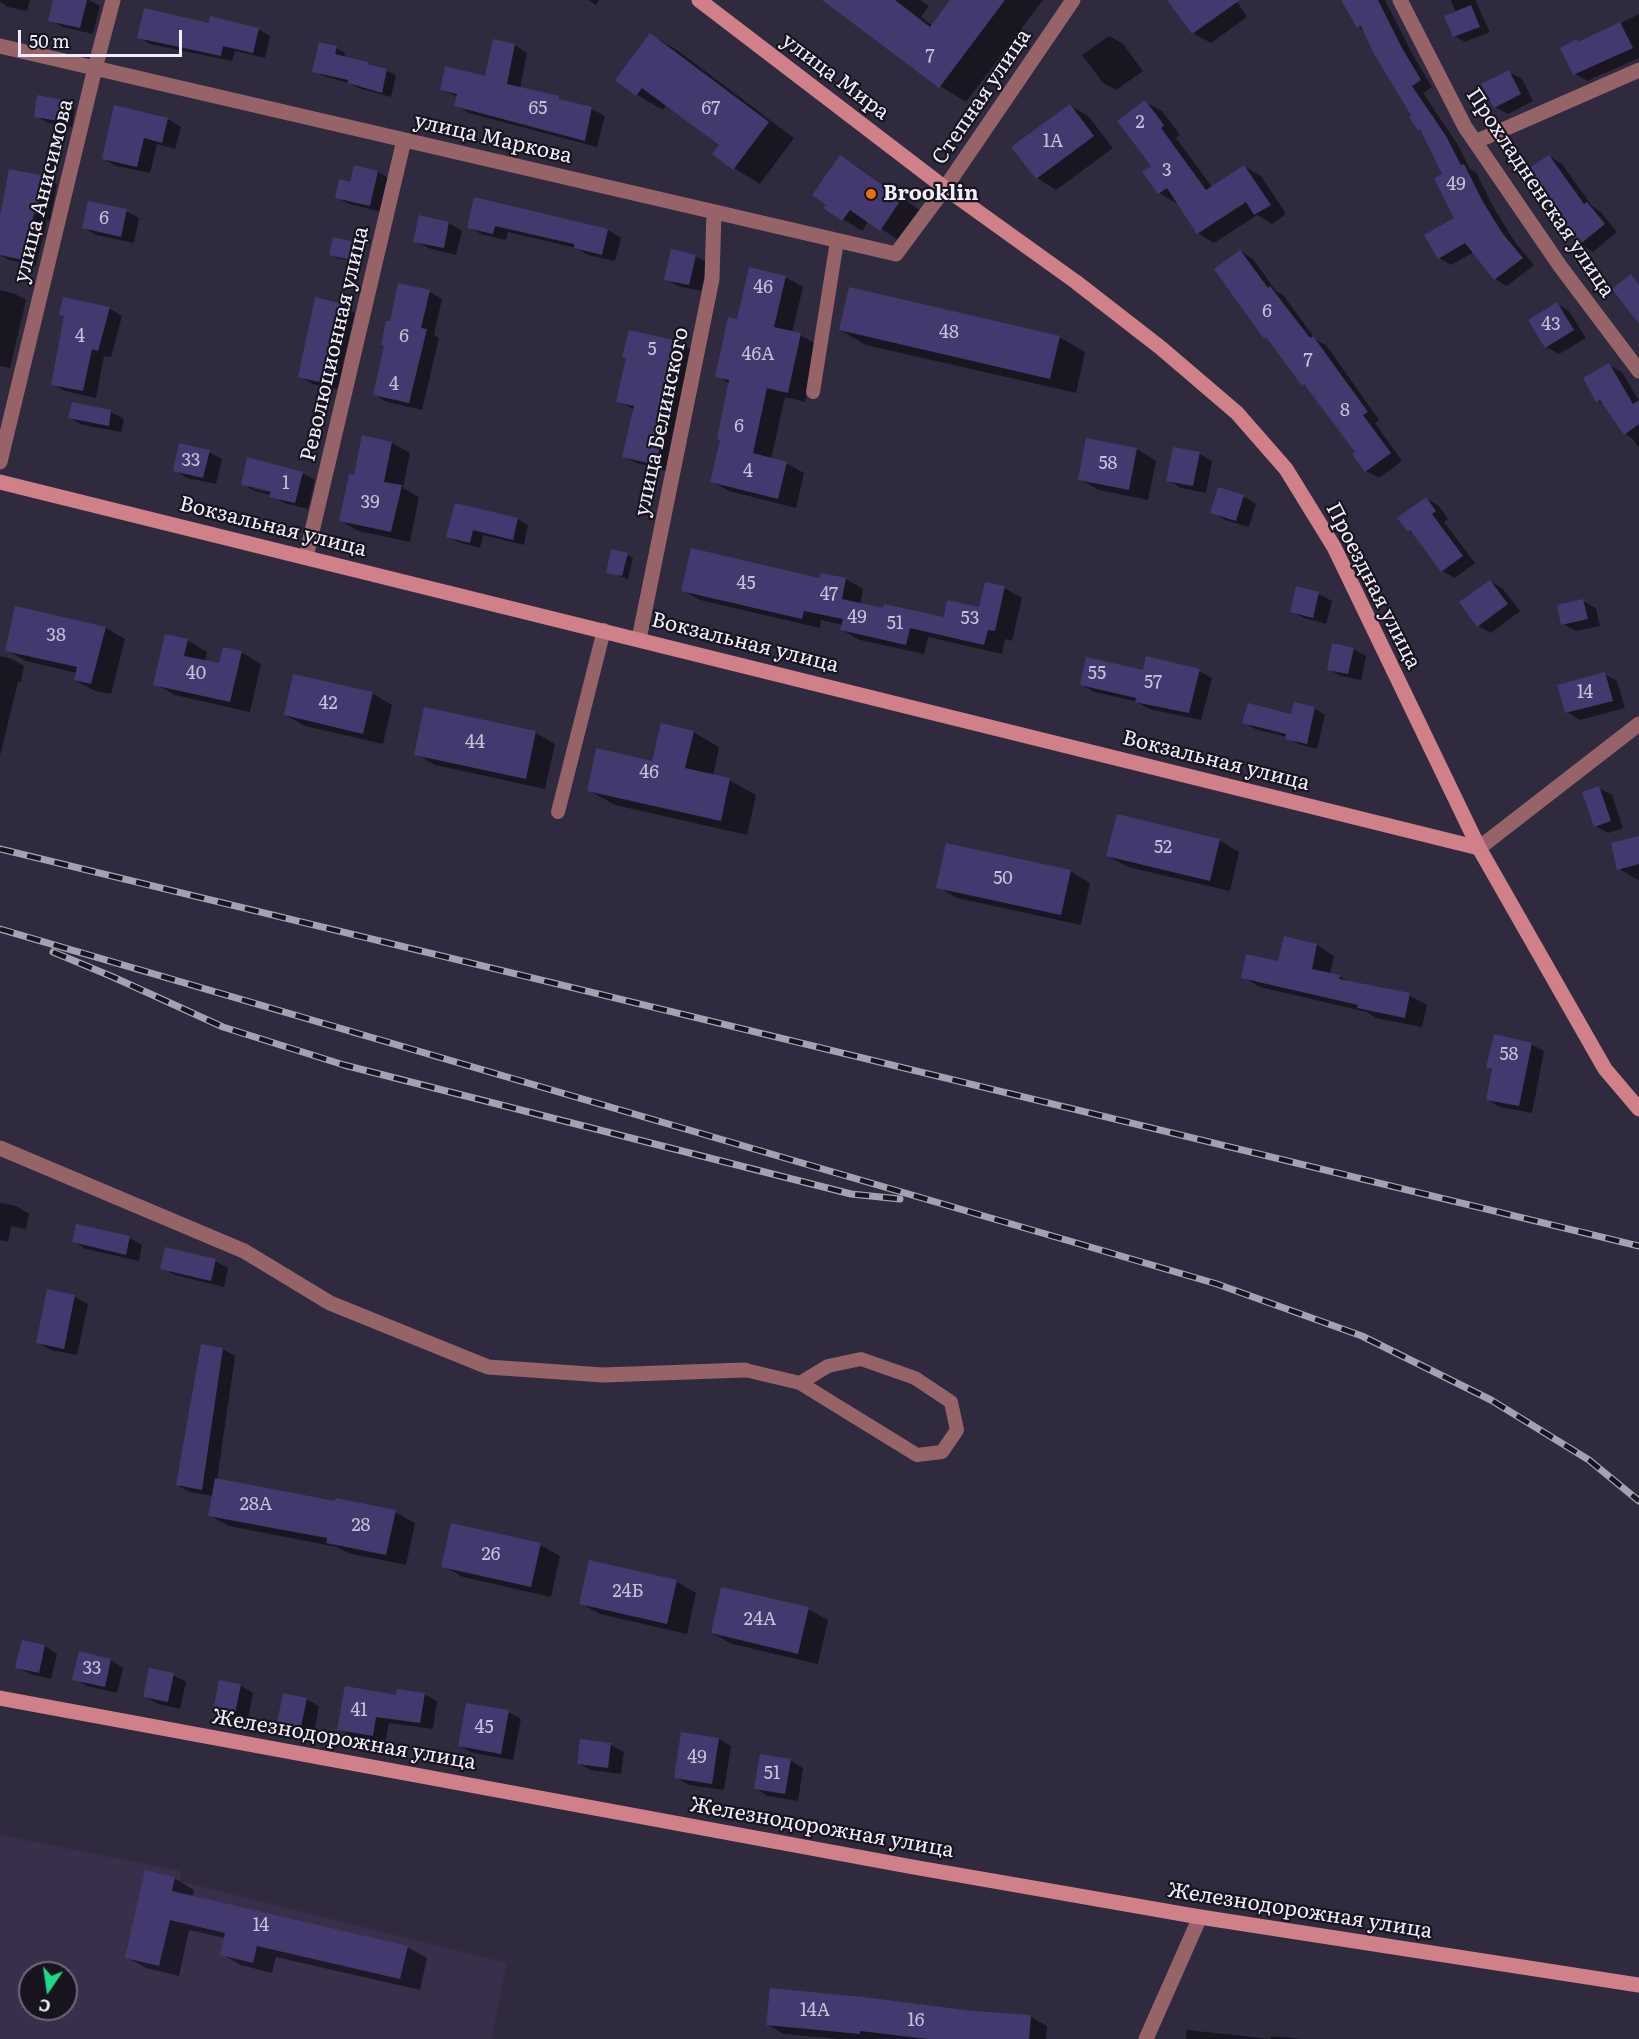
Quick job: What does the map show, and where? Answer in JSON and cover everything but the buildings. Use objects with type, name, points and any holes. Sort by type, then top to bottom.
[{"type":"street","name":"улица Анисимова","points":[[0,462],[95,68],[114,0]]},
{"type":"street","name":"улица Мира","points":[[699,0],[945,188]]},
{"type":"street","name":"Степная улица","points":[[945,188],[1073,0]]},
{"type":"street","name":"Прохладненская улица","points":[[1400,0],[1465,127],[1560,266],[1636,363]]},
{"type":"street","name":"улица Маркова","points":[[0,46],[896,254],[945,188]]},
{"type":"street","points":[[1475,142],[1639,70]]},
{"type":"street","name":"Революционная улица","points":[[306,557],[404,140]]},
{"type":"street","name":"Проездная улица","points":[[945,188],[1076,282],[1161,348],[1238,413],[1286,469],[1334,547],[1479,848],[1605,1069],[1639,1108]]},
{"type":"street","name":"улица Белинского","points":[[639,639],[712,279],[714,212]]},
{"type":"street","name":"Вокзальная улица","points":[[0,482],[1479,848]]},
{"type":"street","points":[[1479,848],[1639,724]]},
{"type":"street","points":[[0,1148],[244,1251],[330,1303],[488,1367],[603,1375],[745,1370]]},
{"type":"street","name":"Железнодорожная улица","points":[[0,1698],[1200,1917],[1639,1985]]},
{"type":"street","points":[[1146,2039],[1200,1917]]},
{"type":"lane","points":[[813,392],[837,241]]},
{"type":"lane","points":[[558,812],[604,630]]},
{"type":"lane","points":[[745,1370],[800,1383],[917,1455],[942,1452],[957,1430],[951,1401],[915,1378],[861,1359],[828,1366],[800,1383]]},
{"type":"shaded area","points":[[0,1835],[181,1871],[180,1881],[507,1963],[491,2039],[0,2039]]},
{"type":"railway","points":[[0,849],[1639,1246]]},
{"type":"railway","points":[[0,929],[1217,1284],[1362,1336],[1491,1400],[1589,1460],[1639,1501]]},
{"type":"railway","points":[[53,952],[223,1027],[344,1065],[851,1194],[900,1199]]},
{"type":"place","name":"Brooklin","points":[[871,194]]}]
